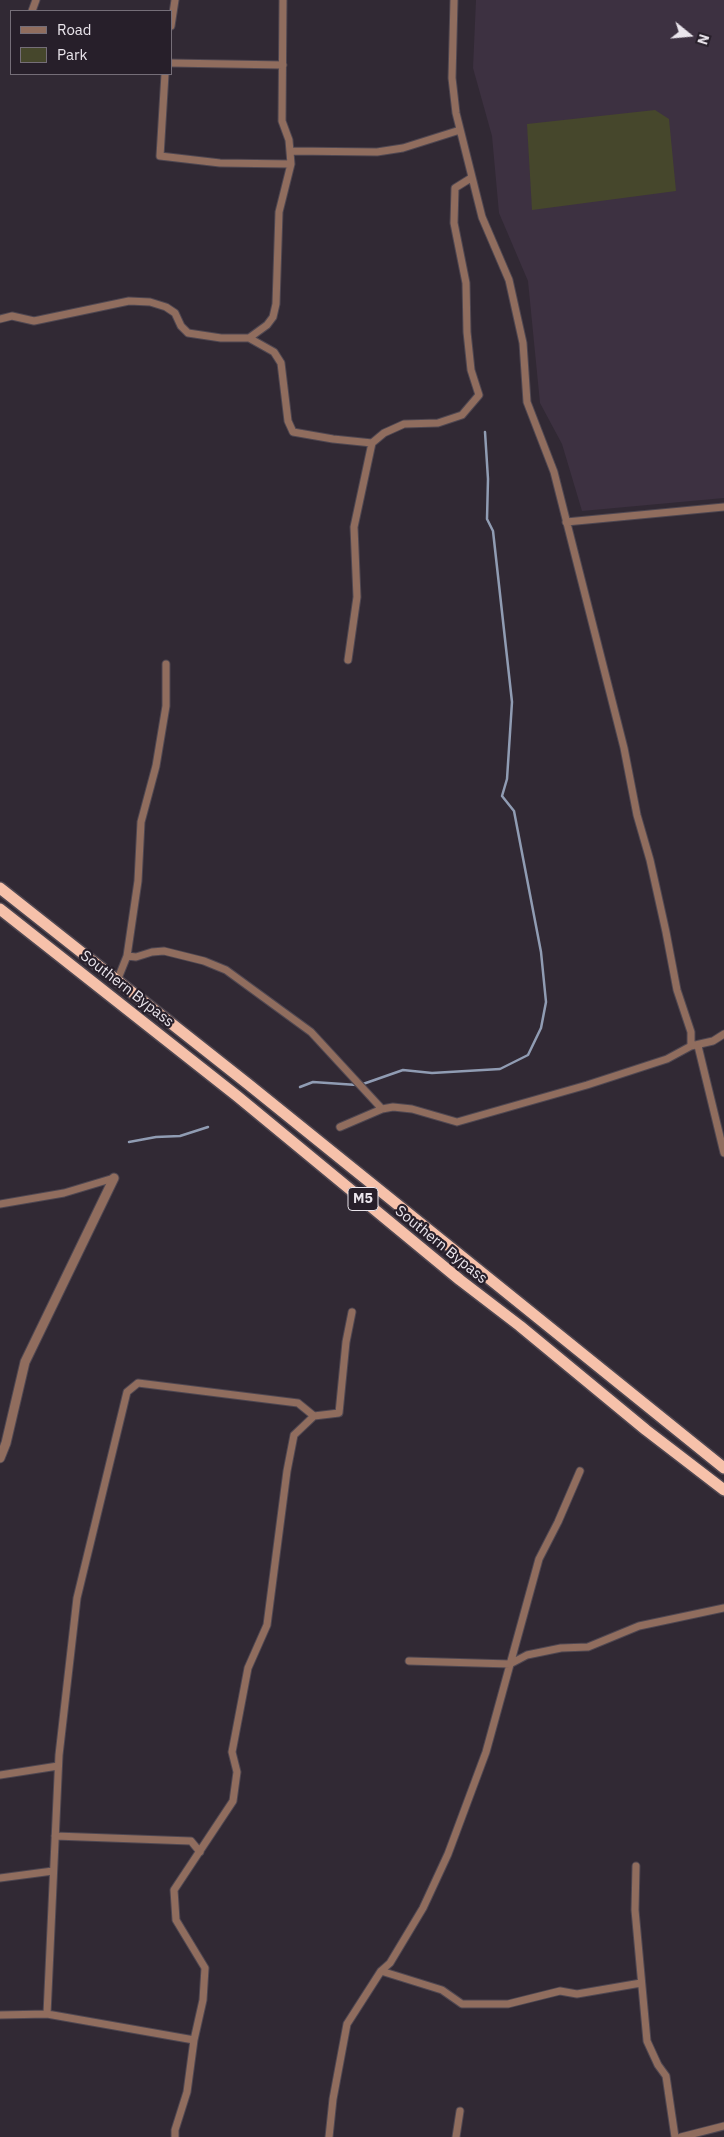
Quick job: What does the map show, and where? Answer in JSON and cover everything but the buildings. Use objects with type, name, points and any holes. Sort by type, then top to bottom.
[{"type":"highway","name":"Southern Bypass","points":[[0,888],[255,1090],[724,1468]]},
{"type":"highway","name":"Southern Bypass","points":[[0,908],[237,1096],[646,1430],[724,1490]]},
{"type":"street","points":[[172,20],[175,0]]},
{"type":"street","points":[[249,338],[267,325],[273,317],[276,304],[279,212],[291,164],[291,151],[282,122],[283,0]]},
{"type":"street","points":[[454,0],[452,78],[460,130],[471,178],[482,217],[508,280],[522,343],[527,402],[554,472],[624,748],[637,815],[650,860],[666,932],[677,990],[691,1032],[724,1153]]},
{"type":"street","points":[[172,63],[283,65]]},
{"type":"street","points":[[165,75],[160,156],[220,163],[291,164]]},
{"type":"street","points":[[291,151],[377,152],[403,148],[460,130]]},
{"type":"street","points":[[348,660],[357,597],[354,527],[372,443],[384,433],[404,424],[438,423],[462,415],[479,395],[471,370],[467,332],[466,284],[454,223],[455,188],[471,178]]},
{"type":"street","points":[[0,319],[12,316],[34,321],[130,301],[145,301],[173,310],[181,326],[188,333],[221,338],[249,338],[274,352],[281,363],[288,421],[293,432],[372,443]]},
{"type":"street","points":[[566,522],[724,507]]},
{"type":"street","points":[[117,981],[127,956],[134,895],[138,881],[141,822],[156,766],[166,706],[166,664]]},
{"type":"street","points":[[127,956],[136,957],[152,952],[164,951],[204,961],[226,970],[310,1032],[382,1109]]},
{"type":"street","points":[[340,1127],[382,1109],[393,1107],[407,1108],[457,1122],[587,1085],[666,1059],[694,1046],[713,1041],[724,1034]]},
{"type":"street","points":[[0,1204],[64,1193],[114,1178]]},
{"type":"street","points":[[0,1458],[6,1443],[24,1362],[114,1178]]},
{"type":"street","points":[[175,2137],[175,2130],[187,2092],[194,2040],[203,2000],[205,1968],[176,1920],[174,1890],[233,1801],[237,1772],[232,1752],[248,1668],[267,1625],[287,1471],[294,1435],[314,1416],[339,1413],[346,1342],[352,1312]]},
{"type":"street","points":[[47,2014],[58,1766],[76,1598],[127,1392],[138,1383],[298,1403],[314,1416]]},
{"type":"street","points":[[329,2137],[333,2099],[347,2024],[381,1970],[390,1963],[423,1908],[448,1854],[486,1752],[539,1559],[580,1472]]},
{"type":"street","points":[[409,1661],[510,1664],[527,1655],[561,1648],[588,1647],[639,1626],[724,1608]]},
{"type":"street","points":[[0,1775],[58,1766]]},
{"type":"street","points":[[55,1836],[191,1841],[200,1852]]},
{"type":"street","points":[[636,1866],[635,1910],[646,2042],[666,2076],[675,2137]]},
{"type":"street","points":[[0,1878],[54,1871]]},
{"type":"street","points":[[381,1970],[442,1990],[462,2004],[508,2004],[560,1991],[577,1994],[641,1983]]},
{"type":"street","points":[[0,2015],[47,2014],[194,2040]]},
{"type":"street","points":[[456,2137],[460,2111]]},
{"type":"street","points":[[680,2137],[724,2126]]},
{"type":"shaded area","points":[[476,0],[724,0],[724,498],[582,511],[562,444],[540,403],[528,281],[499,213],[492,136],[473,68]]},
{"type":"green space","points":[[655,110],[669,119],[676,191],[532,210],[527,124]]},
{"type":"waterway","points":[[363,1084],[403,1070],[432,1073],[500,1069],[528,1055],[541,1028],[546,1002],[541,952],[514,811],[502,796],[507,779],[512,702],[493,531],[487,519],[488,479],[485,432]]},
{"type":"waterway","points":[[300,1087],[313,1082],[357,1085]]},
{"type":"waterway","points":[[129,1142],[156,1137],[180,1136],[208,1127]]}]
